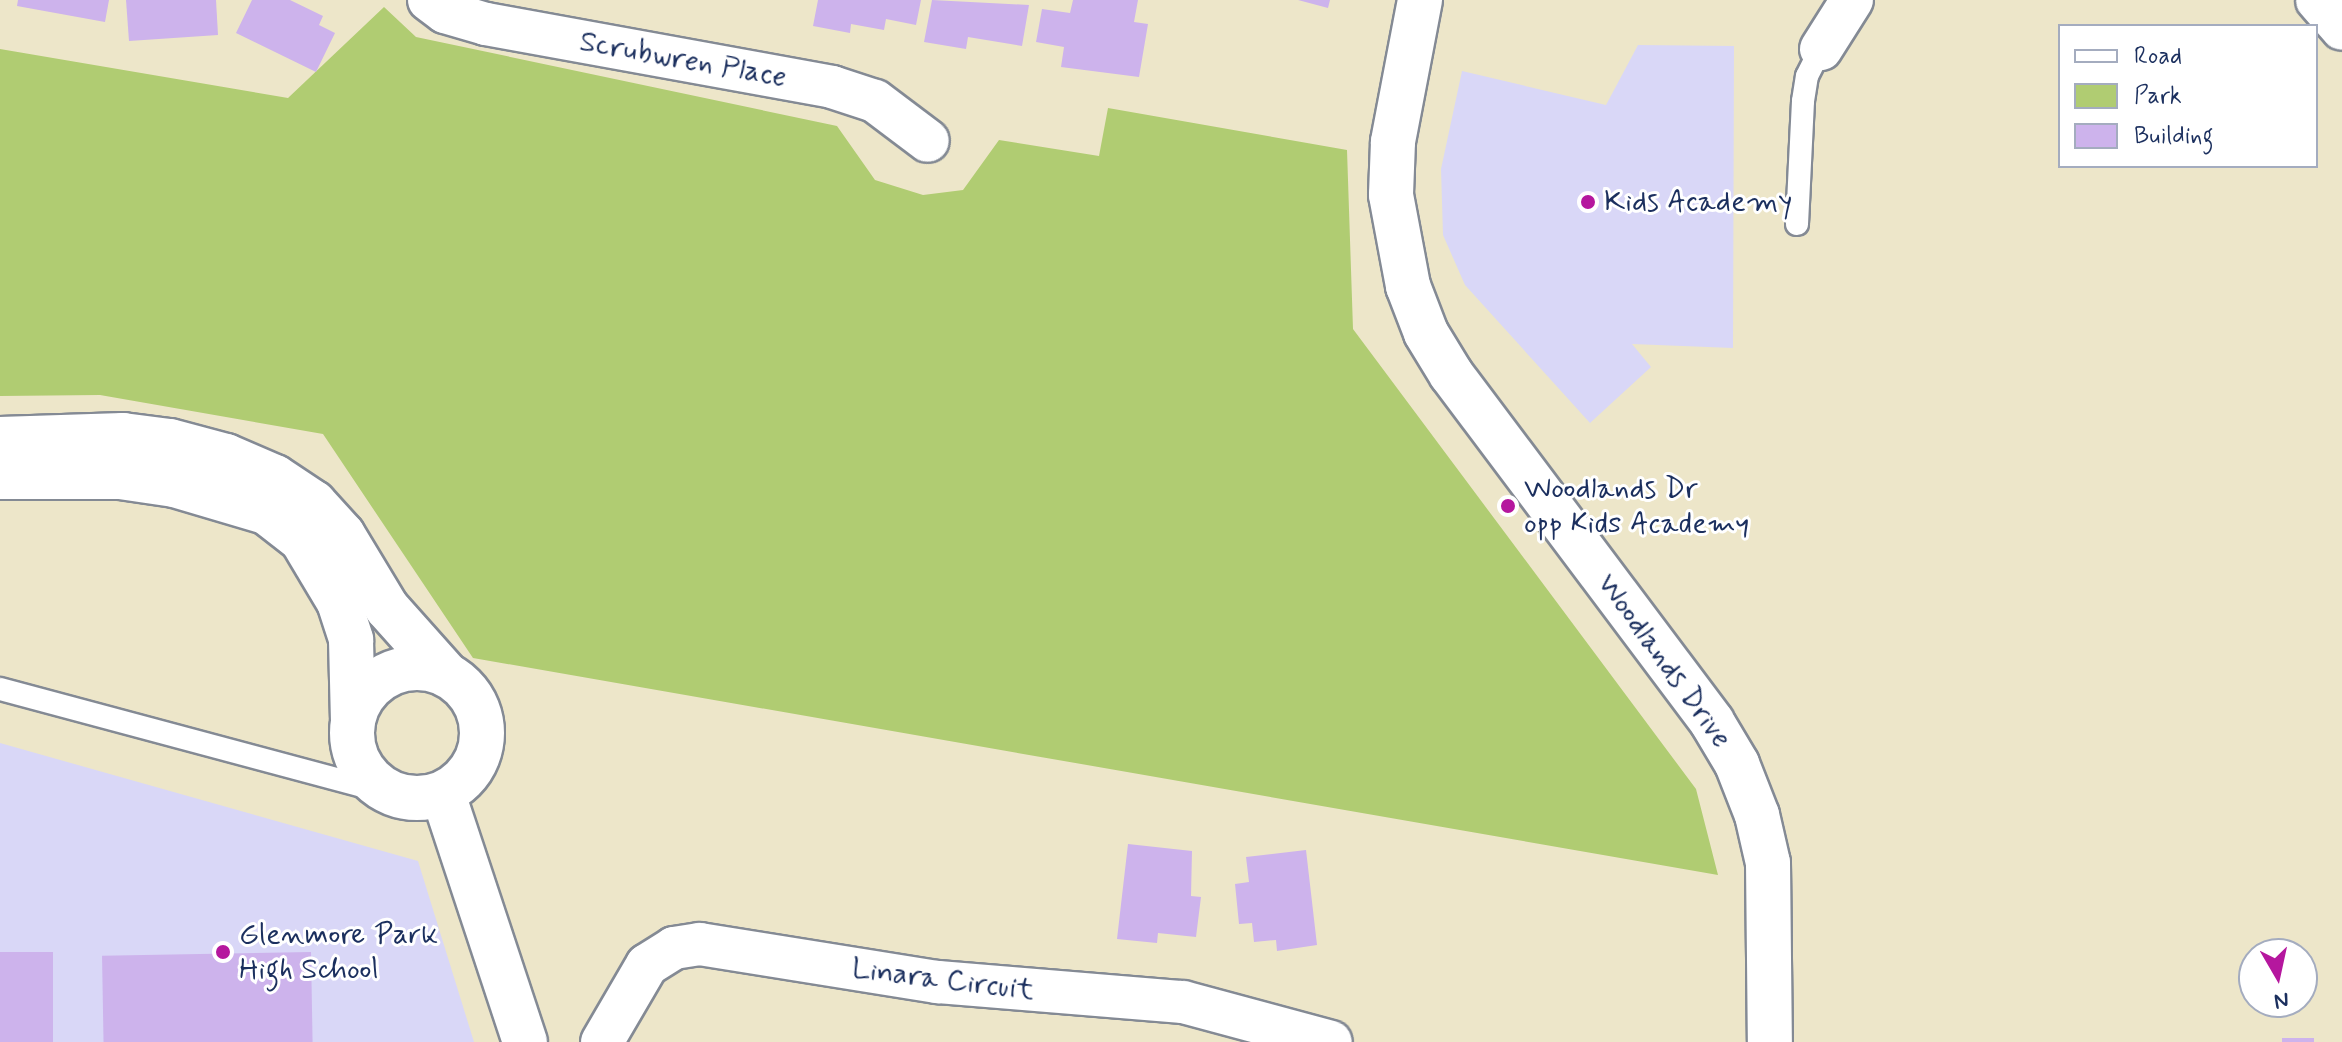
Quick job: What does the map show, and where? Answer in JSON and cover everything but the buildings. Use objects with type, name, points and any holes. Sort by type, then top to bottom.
[{"type":"main road","name":"Woodlands Drive","points":[[1420,0],[1393,142],[1391,195],[1408,286],[1426,333],[1451,374],[1712,722],[1737,764],[1757,815],[1768,863],[1770,1042]]},
{"type":"main road","points":[[0,439],[123,435],[170,441],[226,456],[275,477],[314,503],[343,535],[387,608],[477,704],[482,746],[461,782],[443,794],[398,796],[366,775],[354,748],[351,640],[339,602],[302,540],[266,512],[174,485],[120,477],[0,477]]},
{"type":"main road","points":[[353,720],[360,701],[388,674],[407,668],[446,674]]},
{"type":"main road","points":[[443,794],[525,1042]]},
{"type":"street","name":"Scrubwren Place","points":[[429,0],[445,12],[486,24],[832,87],[875,101],[928,141]]},
{"type":"street","points":[[1821,49],[1852,0]]},
{"type":"street","name":"Linara Circuit","points":[[602,1042],[647,965],[674,948],[700,944],[938,982],[1183,1002],[1331,1042]]},
{"type":"lane","points":[[1797,224],[1803,101],[1807,76],[1821,49]]},
{"type":"lane","points":[[0,689],[398,796]]},
{"type":"shaded area","name":"Kids Academy","points":[[1638,45],[1734,46],[1733,348],[1632,344],[1651,367],[1590,423],[1465,285],[1443,235],[1441,169],[1462,71],[1606,105]]},
{"type":"shaded area","name":"Glenmore Park High School","points":[[0,743],[418,861],[474,1042],[0,1042]]},
{"type":"green space","points":[[384,7],[416,37],[837,126],[875,180],[923,195],[963,190],[999,140],[1099,156],[1108,108],[1347,150],[1353,329],[1696,789],[1718,875],[473,658],[323,434],[100,395],[0,396],[0,49],[288,98]]},
{"type":"place","name":"Kids Academy","points":[[1588,202]]},
{"type":"place","name":"Woodlands Dr opp Kids Academy","points":[[1508,506]]},
{"type":"place","name":"Glenmore Park High School","points":[[223,952]]}]
